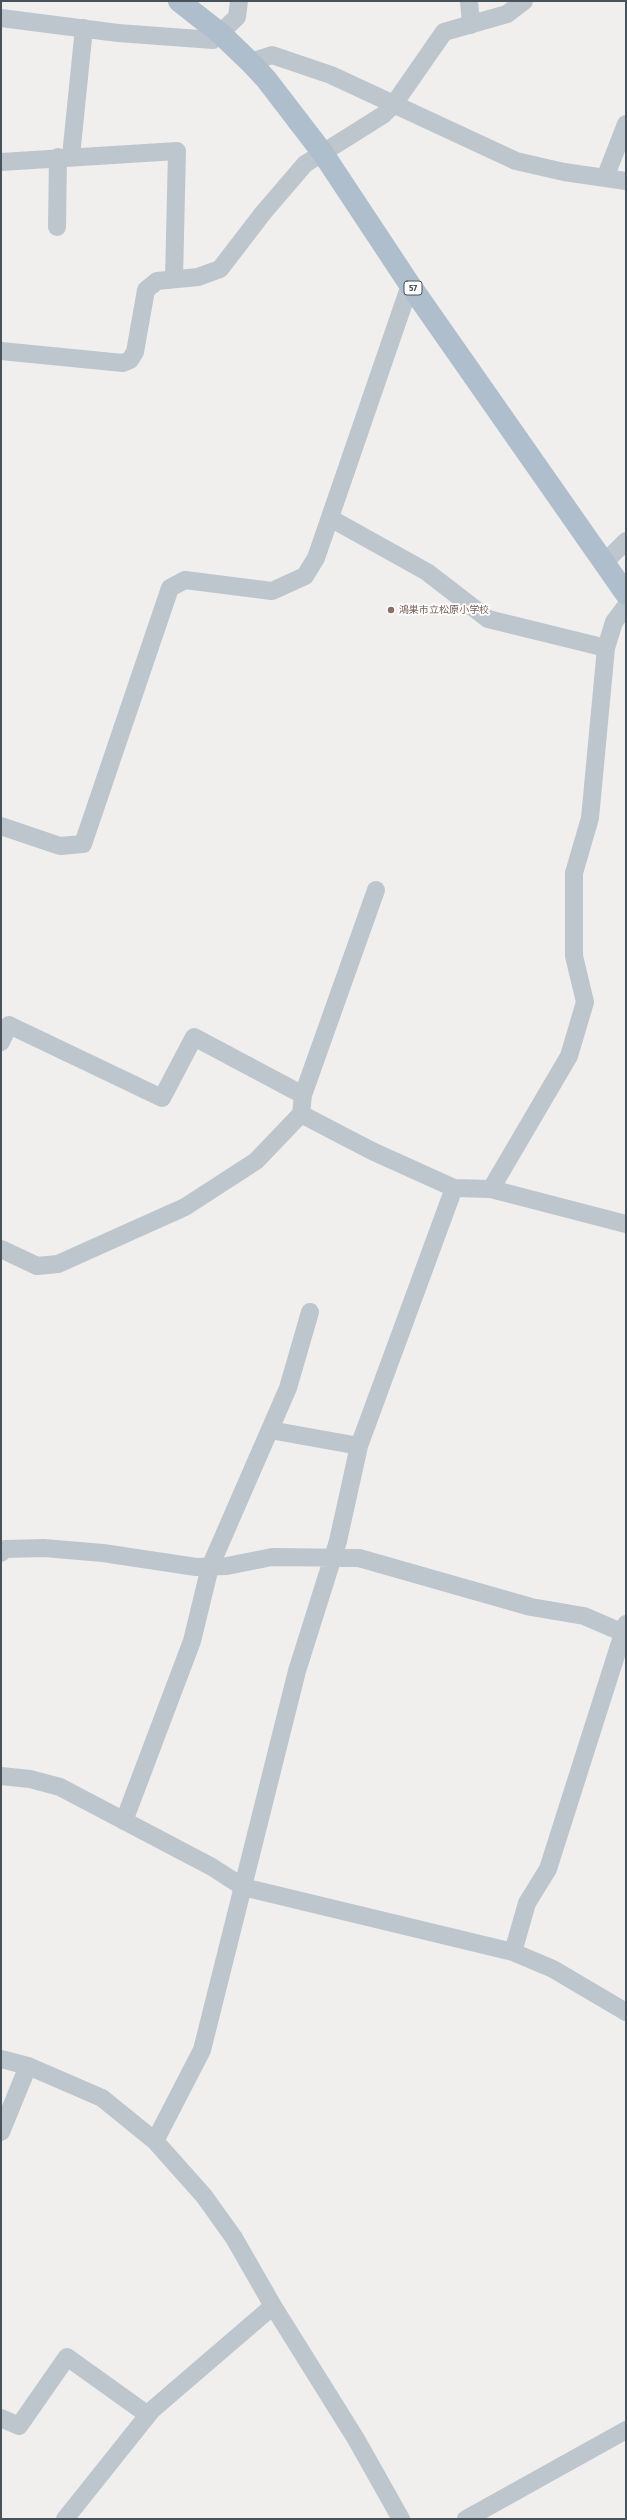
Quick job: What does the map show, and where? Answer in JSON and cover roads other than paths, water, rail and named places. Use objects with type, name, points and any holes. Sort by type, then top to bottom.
[{"type":"main road","name":"57","points":[[188,3],[266,79],[322,152],[410,285],[626,594]]},
{"type":"street","points":[[1,18],[196,40],[213,40],[221,34],[237,16],[239,1]]},
{"type":"street","points":[[469,1],[471,25]]},
{"type":"street","points":[[1,351],[123,363],[130,360],[135,352],[146,290],[157,281],[198,277],[220,269],[263,213],[306,164],[322,152],[383,115],[394,104],[444,32],[507,14],[524,1]]},
{"type":"street","points":[[57,227],[65,157],[84,28]]},
{"type":"street","points":[[250,62],[272,55],[332,75],[516,161],[564,172],[626,181]]},
{"type":"street","points":[[605,178],[626,124]]},
{"type":"street","points":[[1,162],[177,151],[174,279]]},
{"type":"street","points":[[1,826],[60,846],[83,844],[170,588],[185,580],[272,591],[305,576],[316,558],[410,285]]},
{"type":"street","points":[[330,518],[428,572],[488,620],[606,648]]},
{"type":"street","points":[[604,563],[626,541]]},
{"type":"street","points":[[491,1189],[569,1056],[585,1002],[574,956],[574,872],[590,818],[606,648],[614,622],[626,606]]},
{"type":"street","points":[[1,1249],[37,1266],[58,1264],[185,1207],[256,1161],[301,1114],[303,1095],[376,890]]},
{"type":"street","points":[[1,1042],[9,1025],[162,1098],[194,1037],[303,1095]]},
{"type":"street","points":[[301,1114],[372,1151],[454,1188],[491,1189],[626,1224]]},
{"type":"street","points":[[155,2141],[202,2050],[297,1671],[331,1558],[338,1541],[359,1446],[454,1188]]},
{"type":"street","points":[[124,1820],[192,1641],[210,1567],[288,1388],[310,1312]]},
{"type":"street","points":[[270,1430],[359,1446]]},
{"type":"street","points":[[2,1549],[44,1548],[103,1553],[196,1567],[228,1566],[272,1557],[359,1558],[531,1607],[584,1616],[625,1630],[548,1869],[527,1903],[514,1952]]},
{"type":"street","points":[[1,1776],[30,1779],[60,1787],[212,1867],[243,1887],[514,1952],[554,1969],[626,2012]]},
{"type":"street","points":[[1,2059],[28,2066],[102,2098],[155,2141],[204,2196],[234,2238],[273,2306],[356,2439],[401,2519]]},
{"type":"street","points":[[1,2132],[28,2066]]},
{"type":"street","points":[[65,2519],[148,2416],[273,2306]]},
{"type":"street","points":[[1,2418],[19,2426],[67,2357],[148,2416]]},
{"type":"street","points":[[466,2519],[626,2430]]},
{"type":"place","name":"鴻巣市立松原小学校","points":[[391,610]]}]
